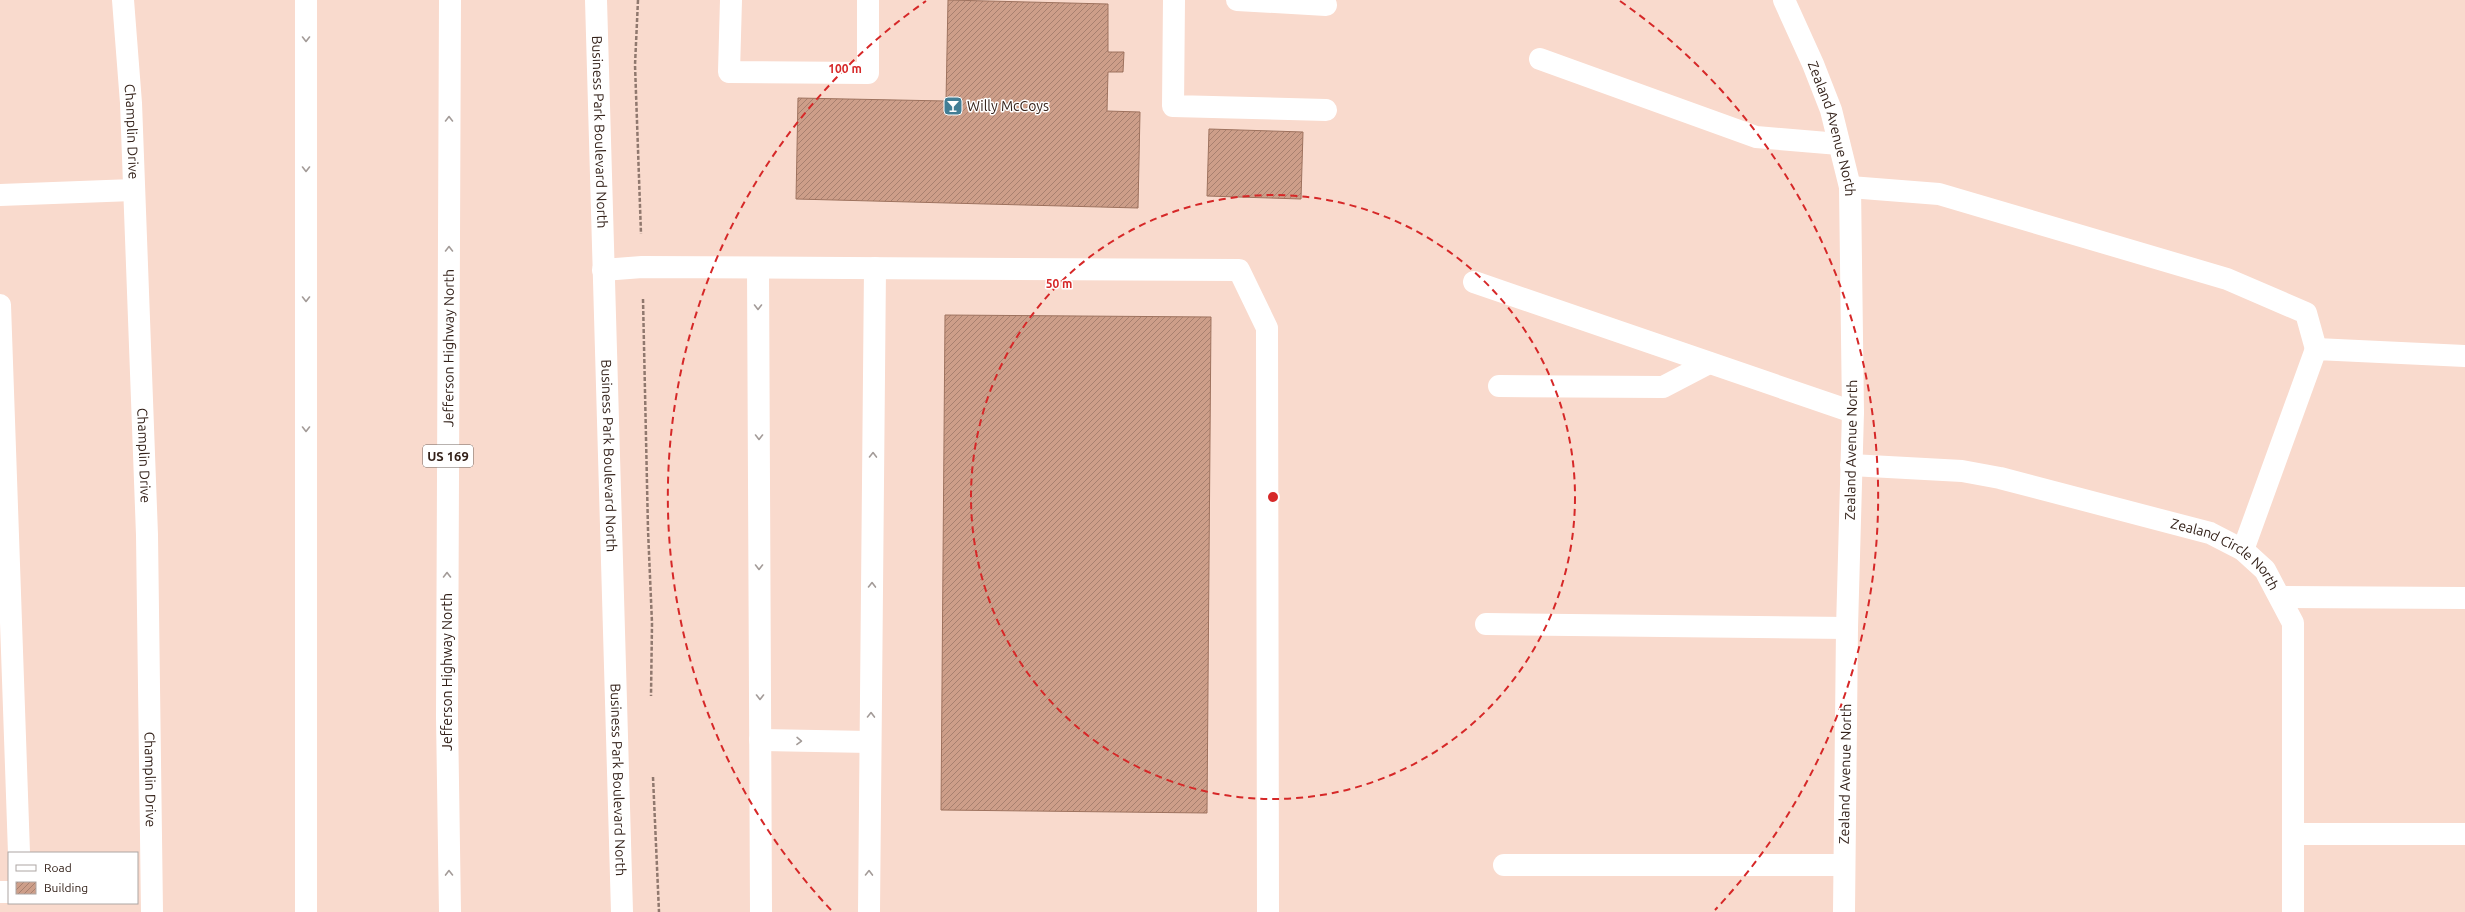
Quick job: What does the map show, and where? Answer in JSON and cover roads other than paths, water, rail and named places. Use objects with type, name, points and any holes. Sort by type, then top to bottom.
[{"type":"main road","name":"Champlin Drive","points":[[123,0],[131,104],[147,535],[145,887],[152,912]]},
{"type":"main road","points":[[306,0],[306,912]]},
{"type":"main road","name":"Jefferson Highway North","points":[[450,0],[447,709],[450,912]]},
{"type":"main road","name":"Business Park Boulevard North","points":[[596,0],[622,912]]},
{"type":"main road","points":[[731,0],[729,72],[868,73],[868,0]]},
{"type":"main road","points":[[1174,0],[1173,106],[1326,110]]},
{"type":"main road","points":[[1237,0],[1326,5]]},
{"type":"main road","name":"Zealand Avenue North","points":[[1784,0],[1814,64],[1831,110],[1850,187],[1853,412],[1847,628],[1844,912]]},
{"type":"main road","points":[[1540,60],[1756,136],[1839,144]]},
{"type":"main road","points":[[1850,187],[1939,194],[2227,278],[2306,313],[2316,349],[2243,550]]},
{"type":"main road","points":[[0,195],[133,190]]},
{"type":"main road","points":[[603,270],[642,267],[1239,270],[1267,328],[1268,912]]},
{"type":"main road","points":[[758,268],[761,912]]},
{"type":"main road","points":[[869,912],[875,268]]},
{"type":"main road","points":[[1474,282],[1853,412]]},
{"type":"main road","points":[[0,305],[19,852]]},
{"type":"main road","points":[[2316,349],[2465,356]]},
{"type":"main road","points":[[1499,386],[1663,387],[1709,363]]},
{"type":"main road","name":"Zealand Circle North","points":[[1851,465],[1962,471],[2000,478],[2210,533],[2243,550],[2265,570],[2293,623],[2293,912]]},
{"type":"main road","points":[[2280,597],[2465,598]]},
{"type":"main road","points":[[1486,624],[1847,628]]},
{"type":"main road","points":[[760,740],[870,742]]},
{"type":"main road","points":[[2294,834],[2465,834]]},
{"type":"main road","points":[[1504,865],[1844,865]]},
{"type":"place","name":"Willy McCoys","points":[[953,106]]}]
